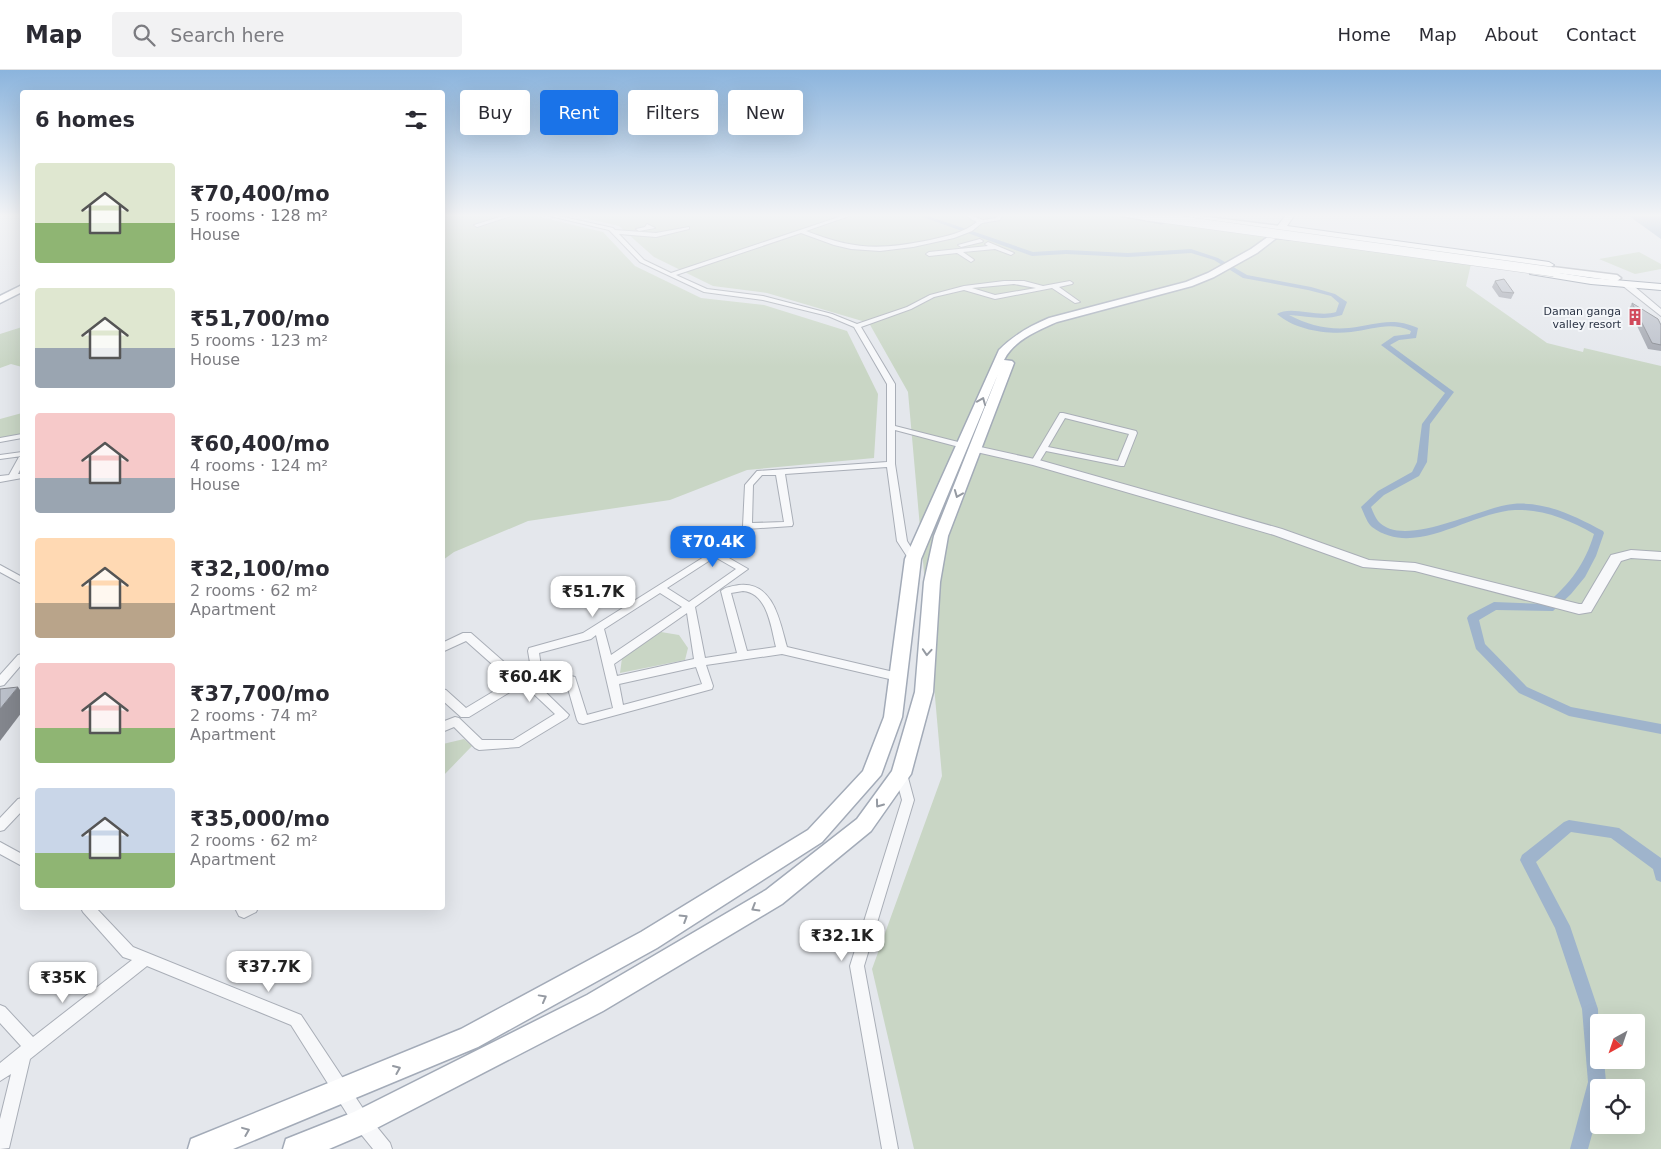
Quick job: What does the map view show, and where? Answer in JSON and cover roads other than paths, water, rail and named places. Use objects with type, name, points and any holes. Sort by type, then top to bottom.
[{"type":"highway","points":[[1511,266],[1618,282],[1659,284]]},
{"type":"main road","points":[[296,1149],[362,1122],[595,1003],[774,897],[864,825],[901,774],[924,692],[932,582],[941,536],[970,448],[1010,359],[1022,345],[1041,332],[1068,322],[1194,290],[1235,266]]},
{"type":"main road","points":[[1519,266],[1553,271]]},
{"type":"main road","points":[[1520,266],[1618,282]]},
{"type":"main road","points":[[0,295],[20,285]]},
{"type":"main road","points":[[0,300],[20,289]]},
{"type":"main road","points":[[201,1149],[343,1092],[469,1038],[649,940],[815,836],[871,775],[893,717],[914,559],[936,504],[970,448]]},
{"type":"street","points":[[653,266],[706,292],[763,298],[830,315],[857,326],[891,384],[891,464],[902,541],[914,559]]},
{"type":"street","points":[[670,275],[696,266]]},
{"type":"street","points":[[857,326],[909,308],[932,296],[964,288],[1017,282],[1031,283],[1043,288]]},
{"type":"street","points":[[1618,282],[1661,314]]},
{"type":"street","points":[[964,288],[994,297],[1070,283]]},
{"type":"street","points":[[1053,286],[1077,302]]},
{"type":"street","points":[[1035,462],[1043,448],[1063,415],[1133,433],[1121,464],[1043,448]]},
{"type":"street","points":[[891,427],[970,448],[1035,462],[1278,532],[1368,564],[1415,567],[1579,609],[1586,609],[1616,558],[1631,554],[1661,556]]},
{"type":"street","points":[[0,440],[20,436]]},
{"type":"street","points":[[0,457],[20,454]]},
{"type":"street","points":[[12,478],[20,464]]},
{"type":"street","points":[[780,472],[789,524],[747,526],[749,485],[760,473],[891,464]]},
{"type":"street","points":[[0,479],[20,476]]},
{"type":"street","points":[[608,663],[688,606],[722,589],[744,569],[715,553],[660,588],[599,629],[587,636],[533,651],[537,678],[554,673],[557,684],[570,680],[583,720],[708,686],[700,662],[691,608],[688,606],[660,588]]},
{"type":"street","points":[[0,568],[20,580]]},
{"type":"street","points":[[0,580],[10,574]]},
{"type":"street","points":[[722,589],[747,588],[760,594],[768,603],[782,650]]},
{"type":"street","points":[[722,589],[743,655]]},
{"type":"street","points":[[599,629],[620,710]]},
{"type":"street","points":[[445,646],[466,636],[520,681]]},
{"type":"street","points":[[613,681],[700,662],[782,650],[898,677]]},
{"type":"street","points":[[0,682],[20,660]]},
{"type":"street","points":[[445,726],[524,678],[563,715],[515,744],[478,745],[455,721]]},
{"type":"street","points":[[445,696],[465,714]]},
{"type":"street","points":[[890,1149],[856,966],[908,800],[901,774]]},
{"type":"street","points":[[0,826],[20,805]]},
{"type":"street","points":[[0,848],[20,855]]},
{"type":"street","points":[[90,910],[128,952],[296,1020],[362,1122],[384,1149]]},
{"type":"street","points":[[0,1073],[146,959]]},
{"type":"street","points":[[0,1012],[28,1050]]},
{"type":"street","points":[[1,1148],[28,1050]]},
{"type":"waterway","points":[[1228,266],[1245,277],[1309,288],[1333,295],[1343,302],[1339,313],[1331,316],[1317,317],[1289,313],[1281,314],[1297,322],[1323,329],[1342,331],[1391,323],[1407,326],[1415,330],[1413,336],[1397,338],[1385,345],[1450,392],[1426,424],[1422,462],[1416,474],[1381,493],[1366,507],[1375,524],[1396,534],[1415,534],[1440,529],[1500,509],[1526,507],[1564,516],[1599,533],[1591,556],[1581,575],[1567,592],[1549,608],[1494,606],[1473,618],[1480,646],[1523,690],[1569,711],[1661,729]]},
{"type":"waterway","points":[[1579,1149],[1597,1082],[1590,1009],[1562,926],[1527,860],[1569,826],[1614,832],[1660,866],[1661,875]]},
{"type":"place","name":"Daman ganga valley resort","points":[[1635,317]]}]
